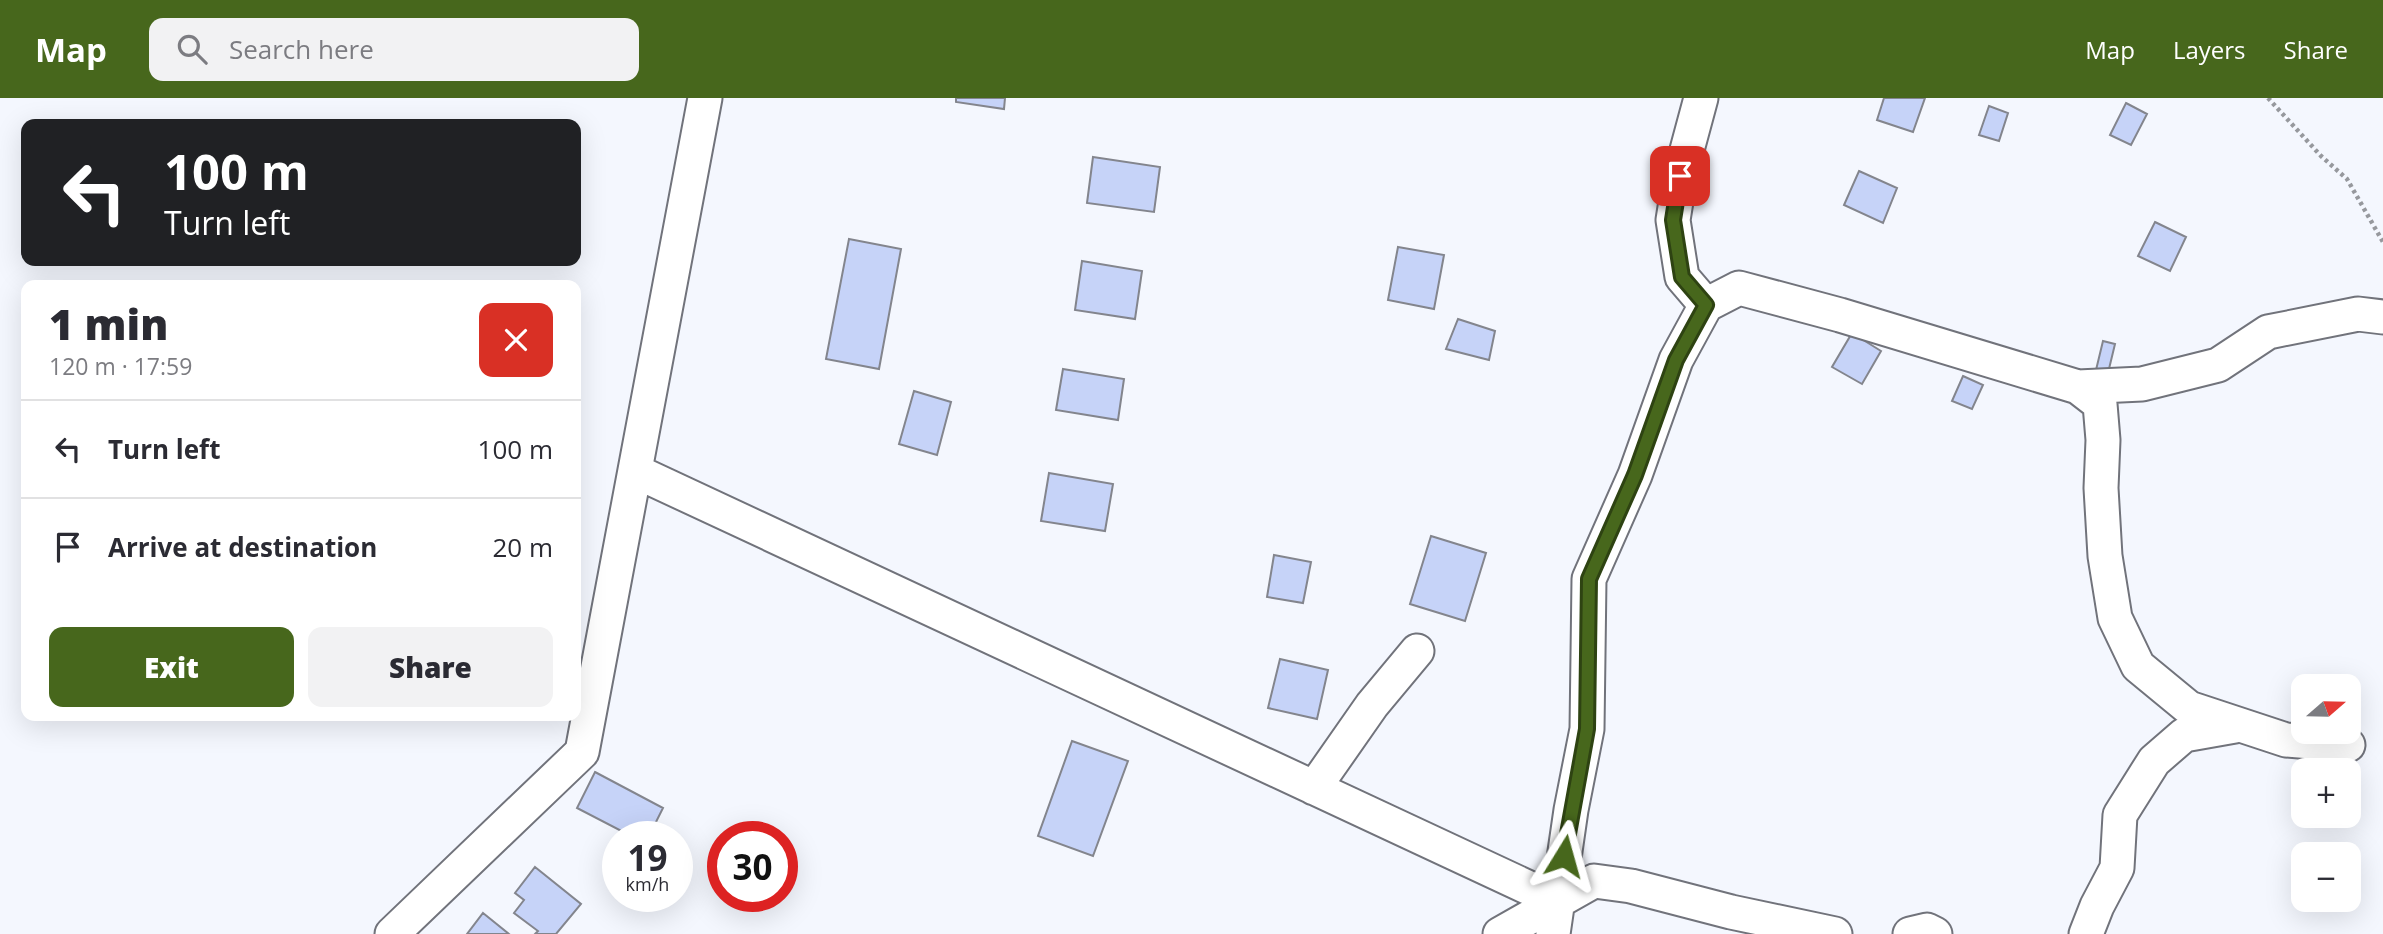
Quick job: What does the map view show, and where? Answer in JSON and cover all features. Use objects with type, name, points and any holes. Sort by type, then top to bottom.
[{"type":"street","points":[[392,934],[582,752],[705,98]]},
{"type":"street","points":[[1701,98],[1680,176],[1673,220],[1682,277],[1706,305]]},
{"type":"street","points":[[1553,934],[1571,810],[1587,729],[1589,579],[1635,475],[1676,360],[1706,305],[1739,288],[1840,315],[2078,387],[2142,384],[2218,365],[2268,332],[2358,314],[2383,317]]},
{"type":"street","points":[[2078,387],[2100,404],[2105,556],[2115,618],[2138,666],[2189,708],[2286,740],[2348,745]]},
{"type":"street","points":[[635,471],[1558,901]]},
{"type":"street","points":[[1314,788],[1372,705],[1418,651]]},
{"type":"street","points":[[2087,934],[2097,906],[2117,868],[2120,815],[2154,761],[2184,735],[2241,725]]},
{"type":"street","points":[[1500,934],[1594,881],[1631,886],[1731,912],[1835,934]]},
{"type":"street","points":[[1910,934],[1927,930],[1934,934]]},
{"type":"path","points":[[2268,98],[2321,156],[2347,179],[2383,242]]},
{"type":"building","points":[[956,98],[1005,98],[1004,109],[956,102]]},
{"type":"building","points":[[1884,98],[1925,98],[1913,132],[1877,120]]},
{"type":"building","points":[[2126,103],[2147,114],[2131,145],[2110,135]]},
{"type":"building","points":[[1989,106],[2008,113],[1999,141],[1979,135]]},
{"type":"building","points":[[1093,157],[1160,167],[1154,212],[1087,203]]},
{"type":"building","points":[[1859,171],[1897,188],[1883,223],[1844,205]]},
{"type":"building","points":[[2155,222],[2186,237],[2170,271],[2138,256]]},
{"type":"building","points":[[849,239],[901,249],[879,369],[826,359]]},
{"type":"building","points":[[1398,247],[1444,255],[1434,309],[1388,300]]},
{"type":"building","points":[[1082,261],[1142,271],[1135,319],[1075,310]]},
{"type":"building","points":[[1458,319],[1495,331],[1489,360],[1446,349]]},
{"type":"building","points":[[1852,333],[1881,351],[1862,384],[1832,367]]},
{"type":"building","points":[[2103,341],[2115,344],[2108,373],[2096,370]]},
{"type":"building","points":[[1063,369],[1124,379],[1118,420],[1056,410]]},
{"type":"building","points":[[1963,376],[1983,385],[1972,409],[1952,401]]},
{"type":"building","points":[[914,391],[951,402],[937,455],[899,444]]},
{"type":"building","points":[[1049,473],[1113,484],[1105,531],[1041,521]]},
{"type":"building","points":[[1431,536],[1486,553],[1465,621],[1410,604]]},
{"type":"building","points":[[1274,555],[1311,562],[1303,603],[1267,597]]},
{"type":"building","points":[[1280,659],[1328,670],[1317,719],[1268,708]]},
{"type":"building","points":[[1072,741],[1128,761],[1093,856],[1038,836]]},
{"type":"building","points":[[595,772],[663,808],[656,821],[602,821],[577,808]]},
{"type":"building","points":[[535,867],[581,904],[556,934],[535,934],[538,931],[514,913],[524,900],[515,893]]},
{"type":"building","points":[[483,913],[509,934],[467,934]]},
{"type":"route","points":[[1564,856],[1587,729],[1589,579],[1635,475],[1676,360],[1706,305],[1682,277],[1673,220],[1680,176]]}]
